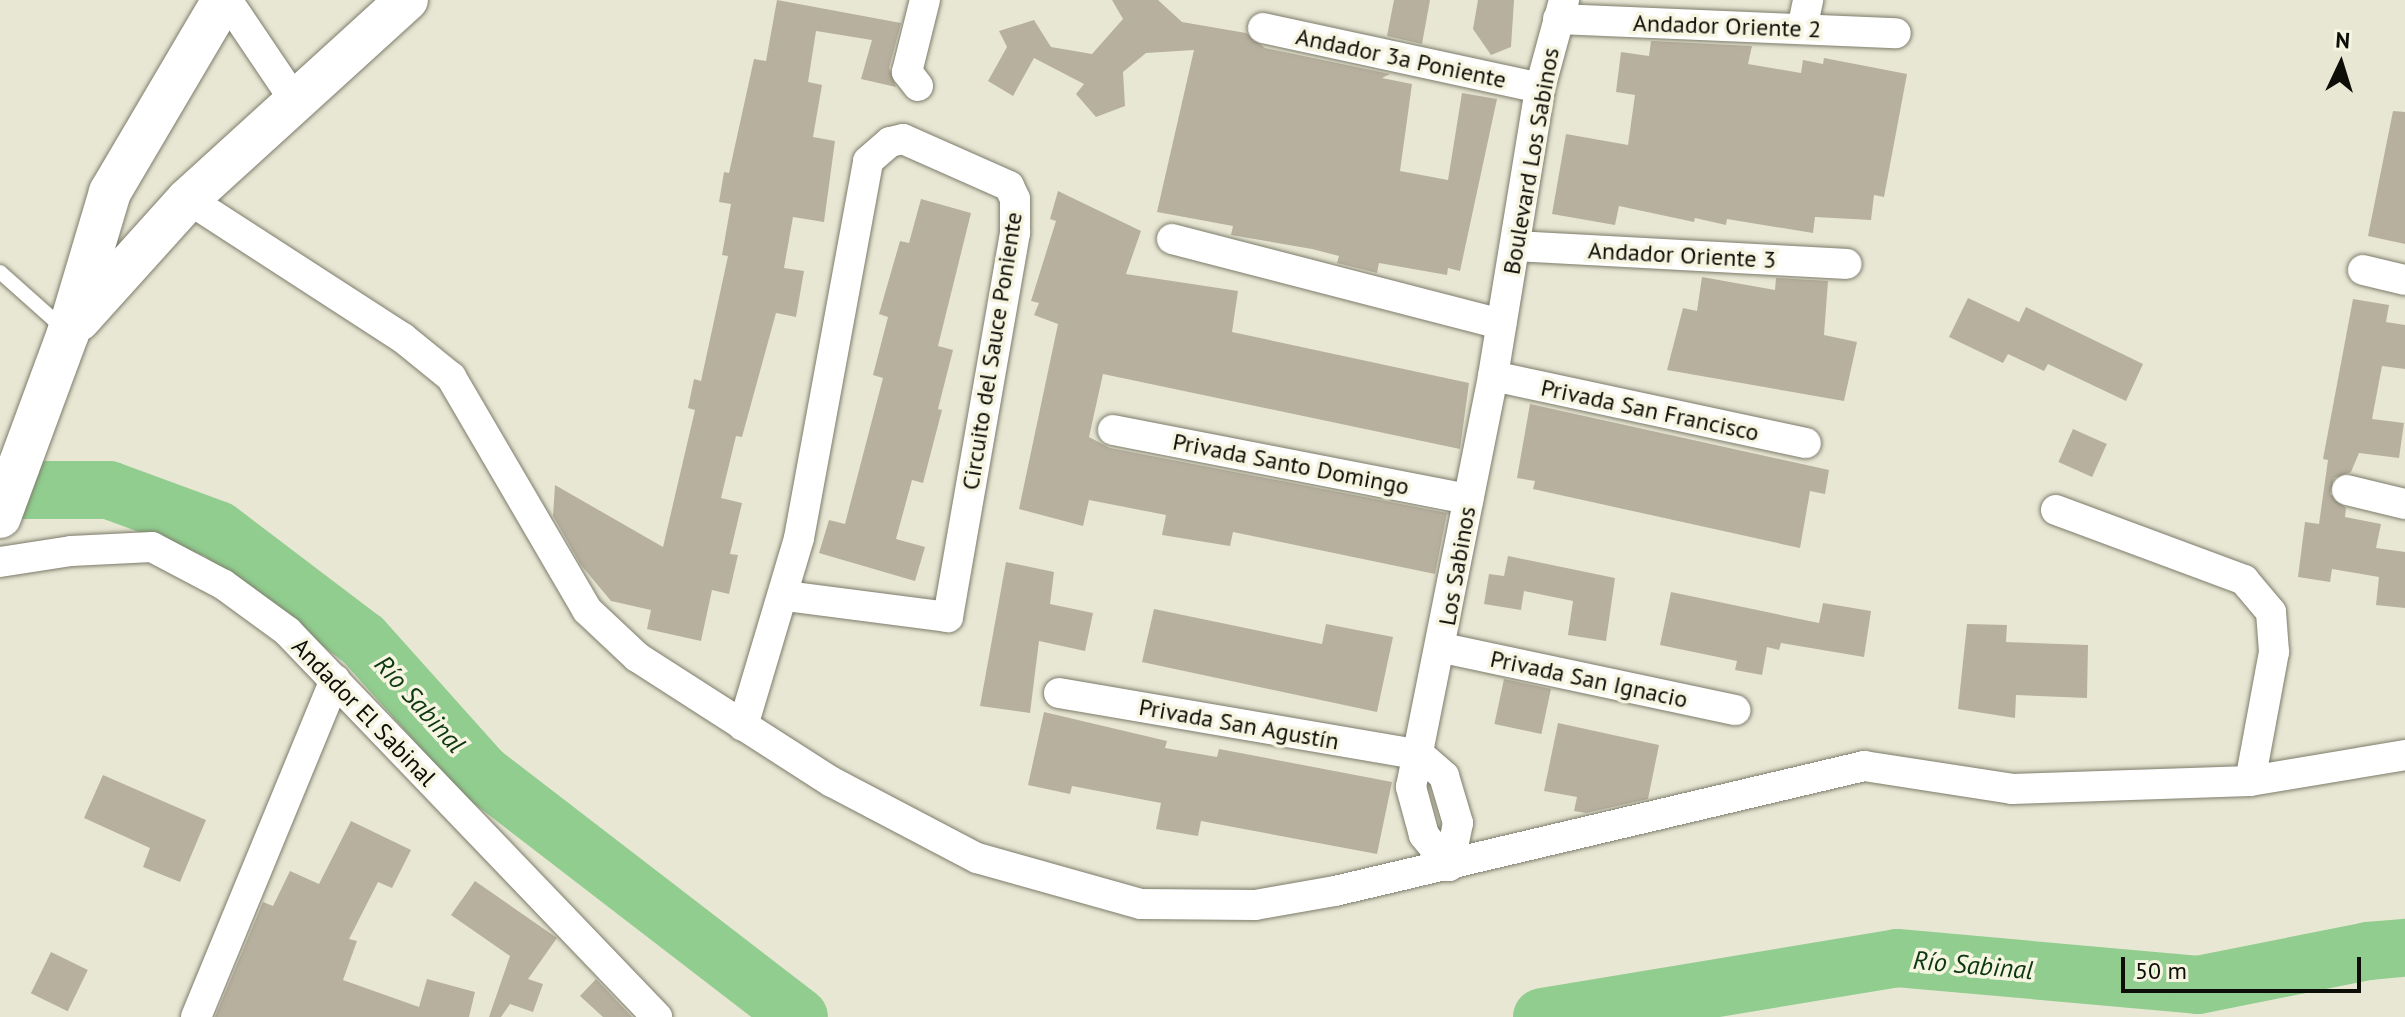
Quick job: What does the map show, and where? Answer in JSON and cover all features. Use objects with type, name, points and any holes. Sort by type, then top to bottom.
[{"type":"main road","points":[[0,517],[65,340],[110,192],[225,0]]},
{"type":"main road","points":[[65,340],[188,199],[407,0]]},
{"type":"street","points":[[225,0],[295,101]]},
{"type":"street","points":[[918,86],[907,72],[925,0]]},
{"type":"street","name":"Andador Oriente 2","points":[[1561,9],[1805,14],[1896,33]]},
{"type":"street","name":"Boulevard Los Sabinos","points":[[1493,376],[1540,88],[1561,9]]},
{"type":"street","name":"Andador 3a Poniente","points":[[1263,28],[1540,88]]},
{"type":"street","name":"Circuito del Sauce Poniente","points":[[743,726],[786,596],[868,161],[890,142],[903,139],[1009,186],[1015,199],[1015,233],[948,617],[786,596]]},
{"type":"street","points":[[188,199],[403,338],[451,377],[587,610],[637,657],[832,782],[977,858],[1141,904],[1255,905],[1449,866],[1864,766],[2012,789],[2250,781],[2405,755]]},
{"type":"street","points":[[1172,239],[1501,324]]},
{"type":"street","name":"Andador Oriente 3","points":[[1516,246],[1847,264]]},
{"type":"street","points":[[2363,270],[2405,280]]},
{"type":"street","name":"Privada San Francisco","points":[[1493,376],[1806,443]]},
{"type":"street","name":"Los Sabinos","points":[[1449,866],[1424,835],[1411,787],[1443,648],[1493,376]]},
{"type":"street","name":"Privada Santo Domingo","points":[[1113,430],[1468,499]]},
{"type":"street","points":[[2347,490],[2405,504]]},
{"type":"street","points":[[2056,510],[2244,580],[2271,612],[2274,652],[2250,781]]},
{"type":"street","name":"Andador El Sabinal","points":[[0,562],[71,551],[152,547],[237,595],[287,631],[657,1017]]},
{"type":"street","name":"Privada San Ignacio","points":[[1443,648],[1735,710]]},
{"type":"street","points":[[196,1017],[335,680]]},
{"type":"street","name":"Privada San Agustín","points":[[1059,693],[1420,755]]},
{"type":"lane","points":[[0,272],[65,340]]},
{"type":"building","points":[[777,0],[901,23],[889,68],[896,87],[861,79],[872,40],[816,31],[808,82],[822,85],[813,137],[835,141],[824,222],[793,217],[784,268],[804,271],[796,317],[776,313],[742,437],[736,436],[721,498],[742,503],[730,554],[738,555],[729,594],[712,590],[701,641],[647,629],[651,610],[611,601],[581,565],[553,516],[555,485],[663,547],[695,410],[688,408],[694,379],[701,381],[728,256],[722,255],[731,204],[719,202],[724,172],[729,173],[754,59],[766,61]]},
{"type":"building","points":[[1112,0],[1158,0],[1182,22],[1246,33],[1265,48],[1390,74],[1382,78],[1412,84],[1400,171],[1448,180],[1462,93],[1497,99],[1460,271],[1448,268],[1447,275],[1379,263],[1377,273],[1337,263],[1339,256],[1231,235],[1233,226],[1157,212],[1194,50],[1146,53],[1123,72],[1125,106],[1096,117],[1076,94],[1084,84],[1034,58],[1013,96],[988,81],[1007,47],[999,31],[1034,20],[1051,47],[1092,54],[1123,19]]},
{"type":"building","points":[[1394,0],[1430,0],[1422,44],[1387,36]]},
{"type":"building","points":[[1478,0],[1514,0],[1511,47],[1491,55],[1473,29]]},
{"type":"building","points":[[1651,41],[1752,46],[1748,64],[1801,73],[1803,60],[1823,64],[1824,58],[1907,74],[1884,197],[1874,195],[1871,220],[1815,217],[1813,233],[1727,219],[1726,225],[1695,218],[1694,222],[1619,206],[1615,225],[1552,214],[1566,134],[1628,145],[1635,95],[1616,92],[1621,52],[1649,56]]},
{"type":"building","points":[[2393,111],[2405,112],[2405,244],[2368,236]]},
{"type":"building","points":[[1058,191],[1141,231],[1126,274],[1238,291],[1232,332],[1469,383],[1460,449],[1103,374],[1089,437],[1110,448],[1447,513],[1435,574],[1233,532],[1230,546],[1162,535],[1166,515],[1089,500],[1083,526],[1019,509],[1058,324],[1034,315],[1039,303],[1031,301],[1056,221],[1050,219]]},
{"type":"building","points":[[921,199],[971,213],[938,346],[953,350],[938,409],[942,410],[923,483],[912,480],[896,539],[925,547],[915,581],[819,553],[829,520],[845,524],[883,378],[873,375],[888,317],[879,314],[900,241],[909,243]]},
{"type":"building","points":[[1702,277],[1775,290],[1776,278],[1828,281],[1824,335],[1857,342],[1844,401],[1667,370],[1683,308],[1697,311]]},
{"type":"building","points":[[1968,298],[2019,322],[2026,307],[2143,364],[2126,401],[2048,364],[2044,371],[2008,354],[2003,363],[1949,337]]},
{"type":"building","points":[[2353,299],[2389,305],[2386,322],[2405,325],[2405,369],[2382,366],[2372,419],[2404,423],[2399,458],[2359,453],[2351,472],[2334,478],[2330,494],[2346,508],[2345,517],[2381,524],[2376,548],[2405,552],[2405,608],[2376,605],[2379,577],[2332,569],[2330,582],[2298,577],[2305,522],[2319,524],[2328,460],[2323,459]]},
{"type":"building","points":[[1530,404],[1829,470],[1825,494],[1810,491],[1800,548],[1533,489],[1535,481],[1517,478]]},
{"type":"building","points":[[2073,429],[2107,444],[2092,477],[2058,462]]},
{"type":"building","points":[[1508,556],[1615,578],[1606,641],[1568,635],[1573,601],[1524,591],[1521,610],[1484,604],[1489,574],[1504,576]]},
{"type":"building","points":[[1006,562],[1054,572],[1050,604],[1093,613],[1085,651],[1039,641],[1030,713],[980,706]]},
{"type":"building","points":[[1671,592],[1819,623],[1823,603],[1871,611],[1864,657],[1781,643],[1779,650],[1767,647],[1762,675],[1735,670],[1737,661],[1660,645]]},
{"type":"building","points":[[1154,609],[1322,644],[1326,624],[1393,637],[1377,712],[1142,662]]},
{"type":"building","points":[[1967,624],[2007,625],[2006,642],[2088,645],[2087,698],[2016,695],[2015,718],[1958,709]]},
{"type":"building","points":[[1504,679],[1551,689],[1541,734],[1494,724]]},
{"type":"building","points":[[1044,712],[1167,741],[1165,748],[1217,757],[1219,749],[1392,782],[1377,854],[1201,821],[1198,836],[1156,829],[1161,803],[1072,786],[1070,794],[1028,785]]},
{"type":"building","points":[[1558,723],[1659,745],[1648,799],[1586,813],[1574,811],[1577,797],[1544,791]]},
{"type":"building","points":[[103,775],[206,820],[180,882],[143,867],[150,848],[84,818]]},
{"type":"building","points":[[351,821],[411,850],[392,888],[378,882],[349,939],[357,941],[343,980],[419,1007],[427,979],[475,992],[469,1017],[215,1017],[263,902],[273,906],[290,871],[319,884]]},
{"type":"building","points":[[475,881],[557,938],[528,979],[543,984],[533,1012],[510,1004],[501,1017],[489,1017],[510,956],[451,915]]},
{"type":"building","points":[[51,952],[88,970],[68,1011],[31,993]]},
{"type":"building","points":[[596,979],[632,1017],[603,1017],[580,996]]},
{"type":"waterway","name":"Río Sabinal","points":[[0,490],[109,490],[218,530],[363,640],[482,773],[799,1017]]},
{"type":"waterway","name":"Río Sabinal","points":[[1542,1017],[1897,958],[2198,985],[2368,951],[2405,948]]}]
